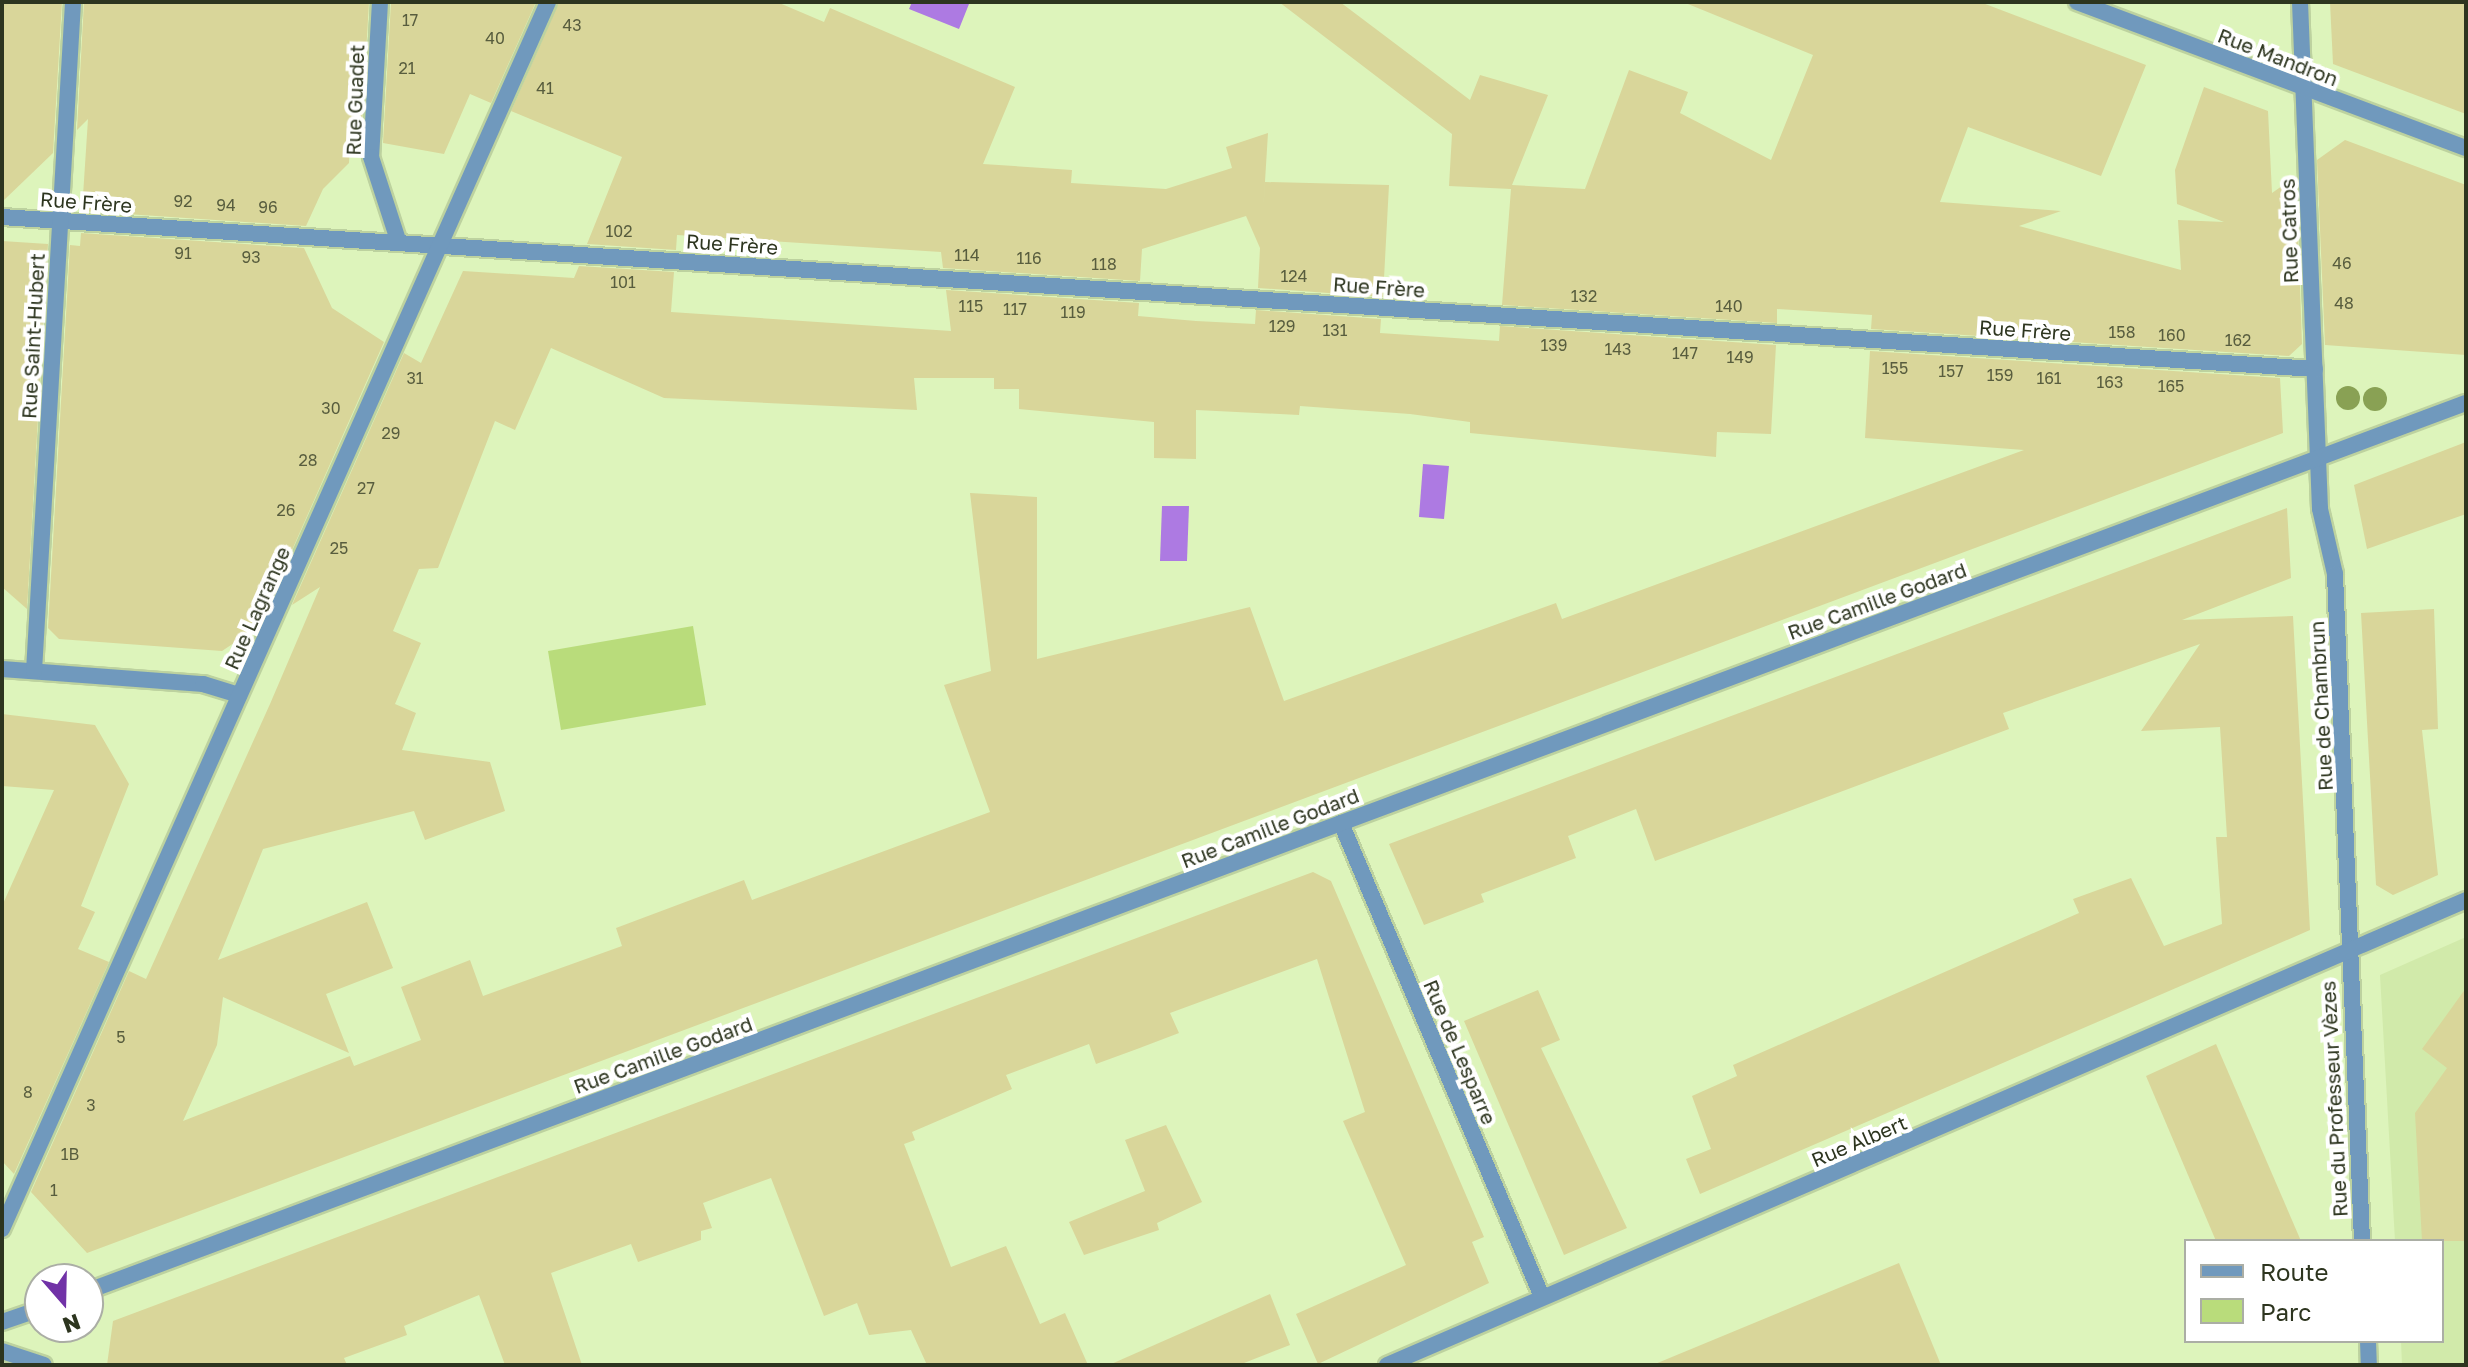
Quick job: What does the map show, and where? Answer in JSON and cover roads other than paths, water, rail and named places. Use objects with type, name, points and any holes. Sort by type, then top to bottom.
[{"type":"street","name":"Rue Saint-Hubert","points":[[34,671],[73,2]]},
{"type":"street","name":"Rue Guadet","points":[[380,2],[371,157],[399,243]]},
{"type":"street","name":"Rue Lagrange","points":[[2,1229],[548,2]]},
{"type":"street","name":"Rue Mandron","points":[[2077,2],[2466,148]]},
{"type":"street","name":"Rue Catros","points":[[2300,2],[2318,458]]},
{"type":"street","name":"Rue Frère","points":[[2,217],[311,238],[440,243],[2315,369]]},
{"type":"street","name":"Rue Camille Godard","points":[[104,1285],[2466,403]]},
{"type":"street","name":"Rue de Chambrun","points":[[2318,458],[2335,574],[2346,954]]},
{"type":"street","points":[[2,669],[203,684],[239,695]]},
{"type":"street","name":"Rue de Lesparre","points":[[1341,823],[1542,1297]]},
{"type":"street","name":"Rue Albert","points":[[1387,1365],[2466,900]]},
{"type":"street","name":"Rue du Professeur Vèzes","points":[[2346,954],[2362,1239]]},
{"type":"street","points":[[2,1322],[24,1314]]},
{"type":"street","points":[[2368,1343],[2369,1365]]},
{"type":"street","points":[[2,1351],[44,1365]]}]
